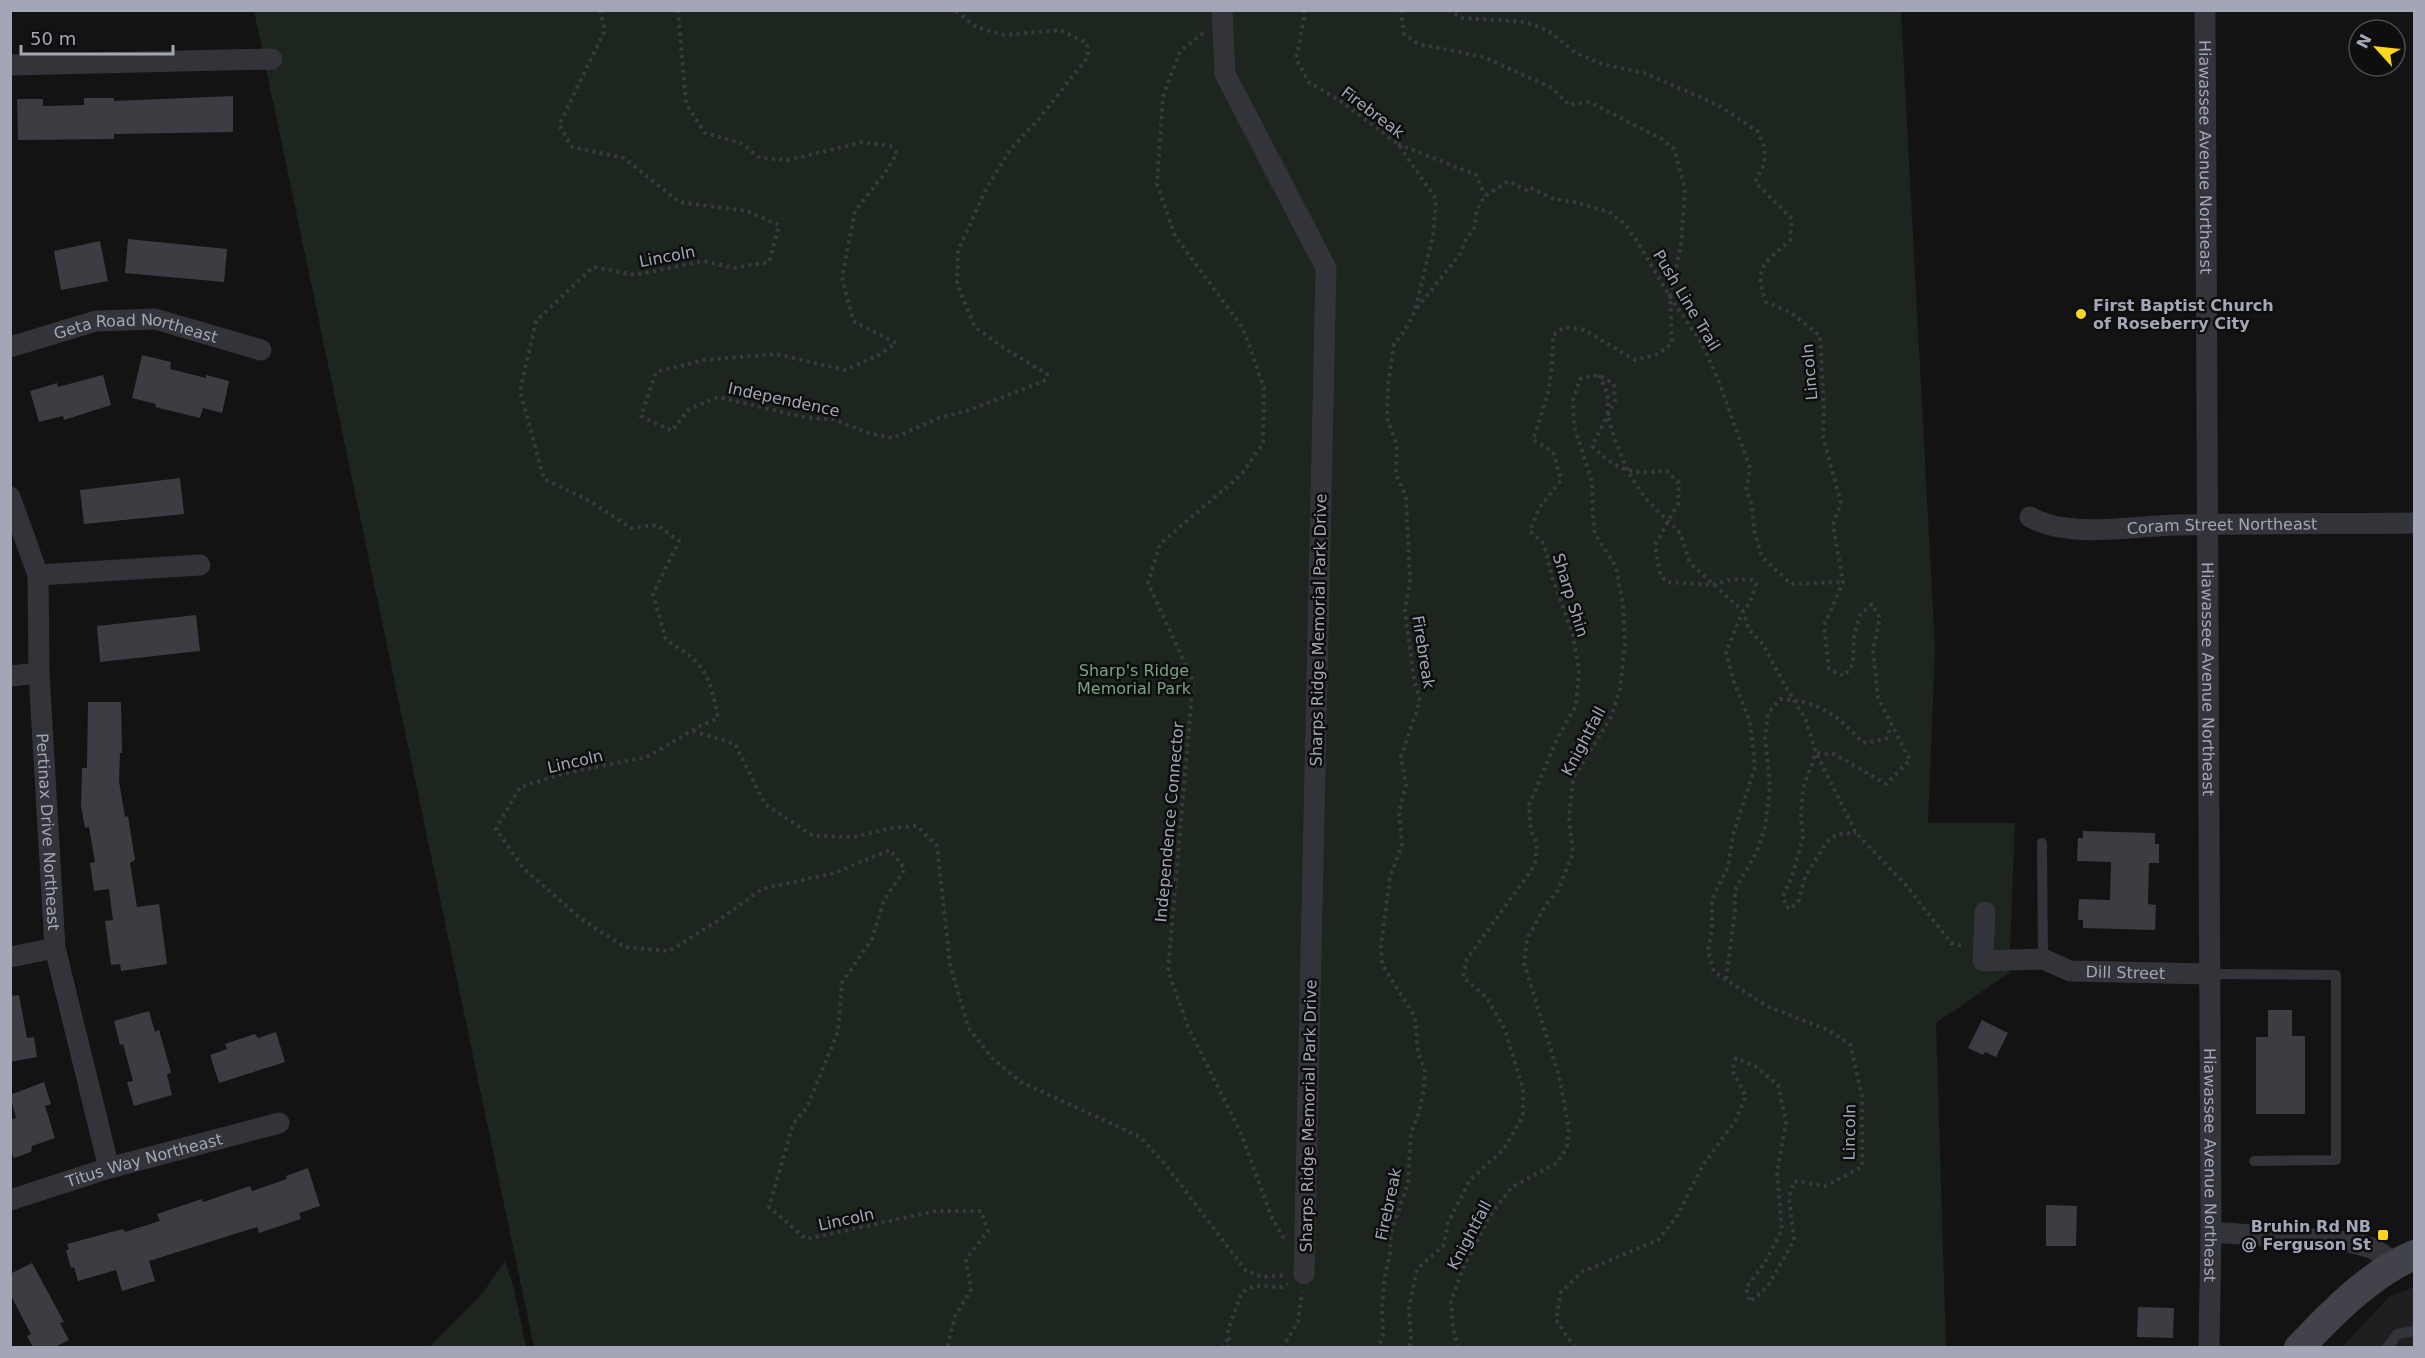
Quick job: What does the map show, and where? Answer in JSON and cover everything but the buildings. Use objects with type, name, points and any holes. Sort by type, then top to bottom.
[{"type":"main road","points":[[2299,1347],[2329,1317],[2405,1259]]},
{"type":"street","name":"Hiawassee Avenue Northeast","points":[[2205,10],[2211,1232],[2209,1347]]},
{"type":"street","name":"Sharps Ridge Memorial Park Drive","points":[[1222,15],[1225,74],[1326,268],[1304,1274]]},
{"type":"street","points":[[10,65],[272,59]]},
{"type":"street","name":"Geta Road Northeast","points":[[10,347],[96,321],[155,319],[261,350]]},
{"type":"street","name":"Pertinax Drive Northeast","points":[[10,497],[38,575],[39,673],[55,948],[109,1168]]},
{"type":"street","name":"Coram Street Northeast","points":[[2030,517],[2060,527],[2084,528],[2415,524]]},
{"type":"street","points":[[38,575],[200,565]]},
{"type":"street","points":[[10,676],[39,673]]},
{"type":"street","name":"Dill Street","points":[[1985,912],[1983,961],[2043,959],[2070,971],[2210,974]]},
{"type":"street","points":[[10,957],[55,948]]},
{"type":"street","name":"Titus Way Northeast","points":[[10,1200],[109,1168],[279,1124]]},
{"type":"street","points":[[2211,1232],[2350,1242],[2405,1259]]},
{"type":"lane","points":[[2042,843],[2043,959]]},
{"type":"lane","points":[[2210,974],[2336,975],[2336,1160],[2254,1161]]},
{"type":"lane","points":[[2387,1347],[2397,1334],[2415,1331]]},
{"type":"path","name":"Lincoln","points":[[600,10],[605,30],[559,125],[572,147],[624,158],[679,202],[747,211],[779,225],[769,262],[734,268],[704,261],[635,274],[593,267],[536,321],[520,391],[544,479],[590,501],[631,528],[657,525],[679,541],[653,594],[666,640],[690,655],[710,680],[718,718],[692,730],[647,757],[566,773],[520,788],[496,829],[523,868],[580,918],[624,947],[669,951],[719,920],[762,889],[834,873],[890,850],[905,869],[884,900],[872,939],[842,983],[838,1032],[807,1107],[793,1124],[769,1207],[806,1239],[936,1211],[981,1211],[988,1231],[966,1259],[970,1290],[955,1316],[947,1347]]},
{"type":"path","name":"Independence","points":[[678,10],[686,104],[705,133],[741,142],[760,158],[789,160],[863,142],[890,146],[897,153],[885,173],[855,211],[842,277],[853,321],[896,343],[879,355],[845,370],[776,354],[704,360],[656,372],[641,416],[672,431],[689,409],[718,397],[807,418],[833,419],[868,433],[893,438],[939,418],[1007,397],[1046,380],[1047,374],[1000,346],[975,327],[957,284],[958,251],[986,189],[1010,150],[1037,121],[1088,57],[1087,43],[1060,30],[1004,35],[976,27],[955,10]]},
{"type":"path","name":"Firebreak","points":[[1304,10],[1296,59],[1309,82],[1342,102],[1398,144],[1436,199],[1433,235],[1415,311],[1404,332],[1394,344],[1388,385],[1387,418],[1397,446],[1396,474],[1406,497],[1410,581],[1405,610],[1414,679],[1420,702],[1401,757],[1406,785],[1399,812],[1402,845],[1390,877],[1381,945],[1382,964],[1415,1017],[1418,1053],[1425,1069],[1425,1079],[1419,1112],[1411,1133],[1408,1183],[1391,1233],[1382,1305],[1383,1336],[1378,1347]]},
{"type":"path","name":"Sharp Shin","points":[[1401,10],[1404,34],[1418,44],[1484,57],[1552,88],[1569,105],[1589,102],[1623,117],[1662,139],[1674,149],[1685,189],[1681,245],[1670,297],[1672,343],[1658,354],[1635,360],[1584,330],[1565,327],[1553,335],[1548,393],[1533,440],[1553,453],[1561,480],[1539,508],[1530,531],[1544,544],[1552,577],[1572,631],[1579,671],[1576,706],[1558,737],[1529,805],[1532,831],[1537,844],[1535,865],[1467,959],[1463,977],[1486,998],[1505,1030],[1523,1089],[1523,1116],[1504,1149],[1470,1180],[1448,1223],[1443,1246],[1418,1269],[1409,1308],[1411,1338],[1408,1347]]},
{"type":"path","name":"Lincoln","points":[[1448,10],[1462,18],[1525,22],[1547,30],[1576,53],[1602,64],[1644,73],[1716,104],[1757,131],[1765,147],[1764,165],[1755,182],[1792,219],[1790,240],[1763,264],[1759,283],[1766,302],[1790,312],[1820,336],[1824,407],[1823,437],[1841,503],[1833,525],[1843,582]]},
{"type":"path","name":"Independence Connector","points":[[1222,15],[1180,51],[1163,96],[1157,183],[1176,236],[1244,328],[1264,388],[1263,443],[1242,474],[1160,544],[1149,583],[1193,681],[1168,971],[1189,1029],[1240,1131],[1272,1218],[1304,1274]]},
{"type":"path","points":[[1398,144],[1476,175],[1485,196],[1477,209],[1474,230],[1467,237],[1460,254],[1415,311]]},
{"type":"path","name":"Push Line Trail","points":[[1485,196],[1508,181],[1526,190],[1529,187],[1554,199],[1609,212],[1625,224],[1703,345],[1719,382],[1750,468],[1746,490],[1752,505],[1754,530],[1762,556],[1791,584],[1843,582]]},
{"type":"path","points":[[1599,375],[1614,384],[1616,401],[1592,446],[1608,460],[1628,472],[1650,473],[1666,470],[1679,483],[1678,504],[1655,545],[1660,573],[1666,582],[1713,585],[1732,579],[1752,580],[1756,584],[1750,603],[1743,611],[1726,652],[1734,682],[1750,721],[1755,767],[1732,835],[1728,867],[1712,899],[1712,928],[1708,951],[1714,972],[1726,979],[1735,912],[1735,890],[1757,851],[1765,828],[1770,786],[1765,737],[1768,713],[1780,699],[1814,704],[1839,717],[1863,743],[1886,739],[1891,726]]},
{"type":"path","points":[[1599,375],[1608,395],[1608,417],[1628,472],[1646,499],[1680,533],[1690,563],[1743,611],[1749,630],[1763,644],[1806,720],[1816,753],[1856,833],[1905,884],[1951,943],[1960,945],[1969,941],[1985,912]]},
{"type":"path","name":"Knightfall","points":[[1458,1347],[1453,1328],[1451,1301],[1464,1266],[1490,1216],[1512,1187],[1557,1163],[1567,1147],[1569,1129],[1559,1076],[1524,963],[1527,939],[1545,906],[1558,890],[1573,853],[1569,817],[1573,778],[1611,717],[1620,688],[1625,645],[1623,605],[1616,567],[1595,534],[1592,482],[1574,426],[1573,400],[1580,379],[1599,375]]},
{"type":"path","points":[[1816,753],[1833,754],[1886,784],[1910,760],[1878,698],[1873,649],[1880,618],[1872,604],[1860,615],[1854,635],[1853,664],[1844,676],[1829,669],[1824,626],[1843,582]]},
{"type":"path","points":[[692,730],[735,744],[765,804],[813,836],[854,837],[891,828],[917,826],[937,846],[950,964],[968,1027],[992,1058],[1021,1082],[1140,1137],[1165,1164],[1245,1272],[1263,1277],[1304,1274]]},
{"type":"path","points":[[1816,753],[1803,788],[1801,815],[1803,837],[1792,877],[1783,896],[1786,907],[1791,909],[1799,900],[1805,877],[1826,843],[1837,834],[1856,833]]},
{"type":"path","name":"Lincoln","points":[[1575,1347],[1556,1320],[1561,1292],[1582,1272],[1658,1240],[1677,1216],[1703,1165],[1735,1120],[1746,1096],[1732,1070],[1736,1058],[1755,1066],[1778,1085],[1786,1123],[1777,1172],[1782,1230],[1764,1264],[1746,1288],[1750,1302],[1768,1286],[1794,1240],[1789,1198],[1794,1181],[1826,1186],[1862,1167],[1862,1096],[1850,1044],[1828,1030],[1767,1006],[1726,979]]},
{"type":"path","points":[[1229,1347],[1228,1330],[1242,1292],[1255,1286],[1282,1287],[1304,1274]]},
{"type":"path","points":[[1282,1347],[1298,1322],[1304,1274]]},
{"type":"path","points":[[1222,1347],[1228,1340]]},
{"type":"path","points":[[1257,1347],[1264,1347]]},
{"type":"shaded area","points":[[2414,1287],[2414,1347],[2341,1348],[2389,1297]]},
{"type":"green space","name":"Sharp's Ridge Memorial Park","points":[[254,11],[1901,11],[1935,649],[1928,823],[2015,823],[2009,973],[1936,1023],[1946,1347],[534,1347]]},
{"type":"green space","points":[[505,1261],[514,1289],[526,1347],[429,1347],[482,1294]]},
{"type":"place","name":"First Baptist Church of Roseberry City","points":[[2081,314]]},
{"type":"place","name":"Bruhin Rd NB @ Ferguson St","points":[[2383,1235]]}]
